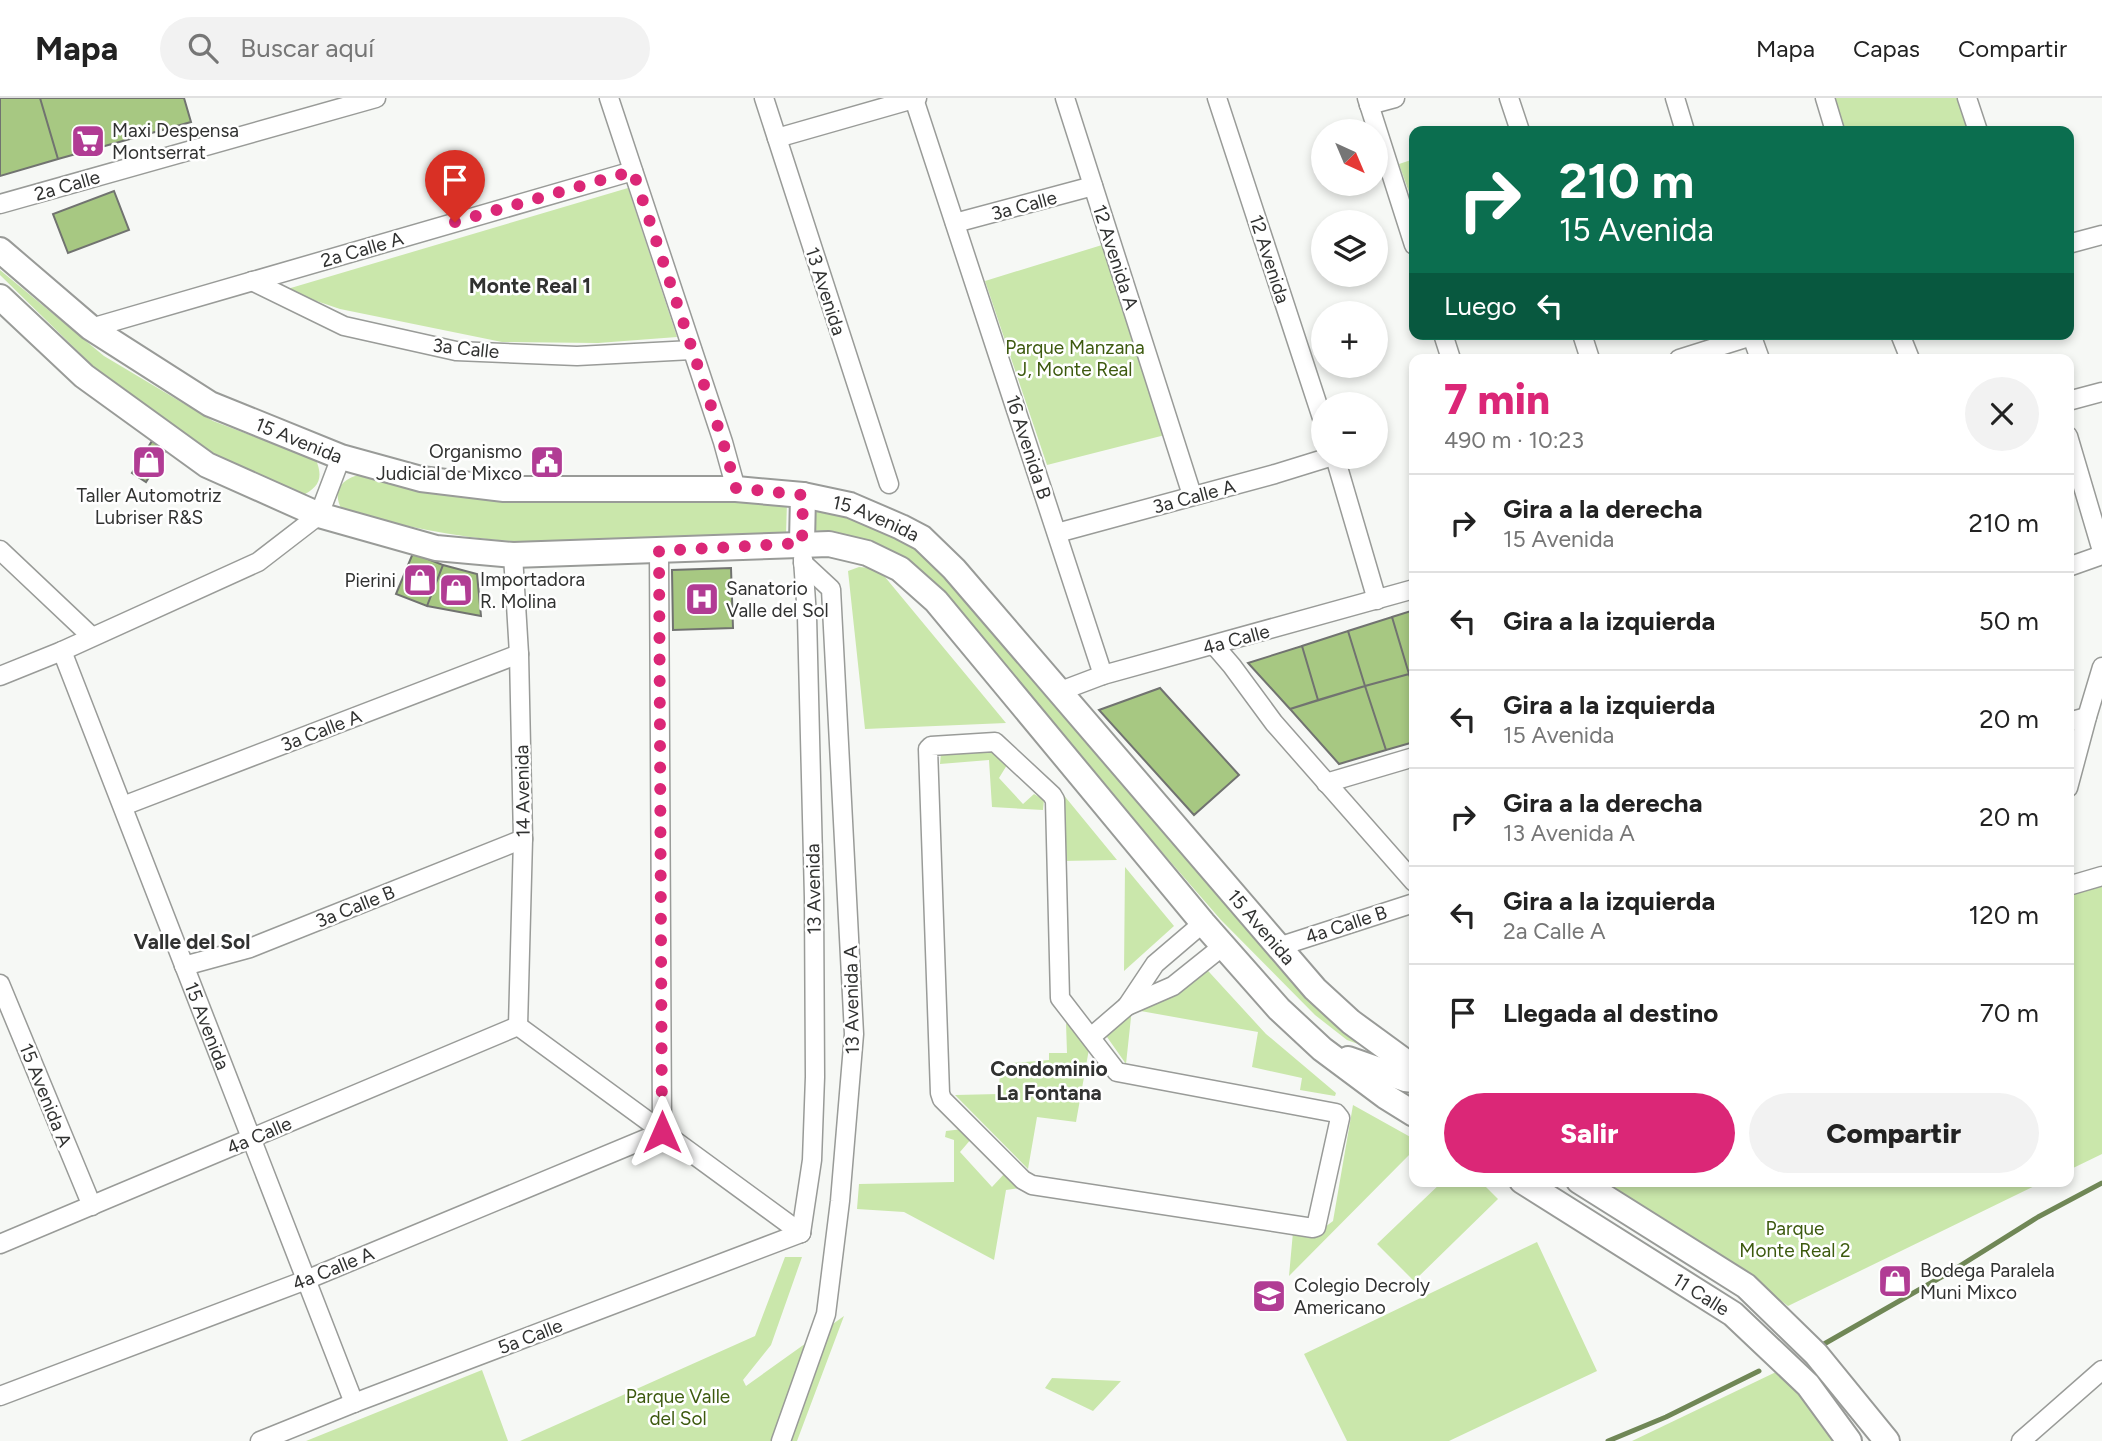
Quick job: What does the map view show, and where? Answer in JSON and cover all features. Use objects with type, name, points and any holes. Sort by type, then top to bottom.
[{"type":"main road","name":"15 Avenida","points":[[0,250],[91,328],[210,404],[341,457],[421,479],[504,489],[736,488],[803,495],[850,505],[922,538],[954,569],[1315,989],[1351,1023],[1409,1064]]},
{"type":"main road","name":"15 Avenida","points":[[0,297],[84,376],[207,465],[319,514],[436,548],[513,555],[659,551],[802,553],[829,544],[867,553],[900,569],[936,601],[1125,828],[1216,951],[1322,1049]]},
{"type":"main road","points":[[802,553],[803,495]]},
{"type":"main road","points":[[1322,1049],[1409,1079]]},
{"type":"main road","points":[[1322,1049],[1409,1111]]},
{"type":"main road","name":"11 Calle","points":[[1532,1187],[1733,1314],[1808,1385],[1849,1441]]},
{"type":"main road","name":"11 Calle","points":[[1589,1187],[1746,1286],[1816,1354],[1887,1441]]},
{"type":"street","name":"2a Calle","points":[[0,204],[376,98]]},
{"type":"street","points":[[609,98],[736,488]]},
{"type":"street","name":"13 Avenida","points":[[764,98],[889,484]]},
{"type":"street","name":"12 Avenida A","points":[[1065,98],[1192,495]]},
{"type":"street","name":"12 Avenida","points":[[1217,98],[1313,392]]},
{"type":"street","points":[[1395,98],[1368,102],[1409,229]]},
{"type":"street","points":[[1509,98],[1518,126]]},
{"type":"street","points":[[1675,98],[1683,126]]},
{"type":"street","points":[[1825,98],[1833,126]]},
{"type":"street","points":[[1967,98],[1976,126]]},
{"type":"street","points":[[776,138],[915,99]]},
{"type":"street","name":"16 Avenida B","points":[[915,99],[1103,675]]},
{"type":"street","name":"2a Calle A","points":[[91,328],[633,171]]},
{"type":"street","name":"3a Calle","points":[[955,223],[1093,186]]},
{"type":"street","points":[[2074,242],[2102,235]]},
{"type":"street","name":"3a Calle","points":[[252,281],[344,326],[456,351],[577,356],[692,350]]},
{"type":"street","points":[[1694,354],[1736,340]]},
{"type":"street","points":[[2074,399],[2102,392]]},
{"type":"street","points":[[0,676],[62,651],[258,562],[319,514],[341,457]]},
{"type":"street","points":[[2074,457],[2102,553],[2074,565]]},
{"type":"street","name":"3a Calle A","points":[[1057,533],[1311,463]]},
{"type":"street","points":[[1336,469],[1377,600]]},
{"type":"street","points":[[0,551],[91,636]]},
{"type":"street","points":[[659,551],[662,1132]]},
{"type":"street","name":"13 Avenida","points":[[801,1233],[812,1160],[815,1077],[814,898],[807,630],[802,553]]},
{"type":"street","name":"13 Avenida A","points":[[782,1441],[826,1314],[840,1201],[854,1034],[831,589],[802,553]]},
{"type":"street","name":"14 Avenida","points":[[513,555],[519,654],[523,839],[518,1026]]},
{"type":"street","name":"4a Calle","points":[[1058,692],[1103,675],[1409,590]]},
{"type":"street","points":[[1214,645],[1274,723],[1409,876]]},
{"type":"street","name":"15 Avenida","points":[[62,651],[354,1403]]},
{"type":"street","name":"3a Calle A","points":[[122,806],[519,654]]},
{"type":"street","points":[[2074,766],[2102,667]]},
{"type":"street","points":[[2074,720],[2087,717]]},
{"type":"street","points":[[995,742],[1055,800],[1058,992],[1060,999],[1091,1037],[1117,1072],[1122,1074],[1336,1113],[1340,1118],[1316,1227],[1032,1185],[1023,1180],[942,1100],[928,749],[931,746],[995,742]]},
{"type":"street","points":[[1326,783],[1409,758]]},
{"type":"street","name":"3a Calle B","points":[[184,966],[250,948],[523,839]]},
{"type":"street","points":[[2074,884],[2102,876]]},
{"type":"street","name":"4a Calle B","points":[[1278,947],[1409,905]]},
{"type":"street","points":[[1091,1037],[1127,1006],[1155,964],[1197,928]]},
{"type":"street","points":[[1127,1006],[1173,986],[1216,951]]},
{"type":"street","name":"15 Avenida A","points":[[0,984],[92,1206]]},
{"type":"street","points":[[518,1026],[801,1233]]},
{"type":"street","name":"4a Calle","points":[[0,1244],[518,1026]]},
{"type":"street","name":"4a Calle A","points":[[0,1396],[306,1280],[662,1132]]},
{"type":"street","name":"5a Calle","points":[[260,1441],[801,1233]]},
{"type":"street","points":[[2021,1441],[2102,1370]]},
{"type":"green space","points":[[1831,98],[1958,98],[1966,126],[1840,126]]},
{"type":"green space","points":[[1409,161],[1409,192],[1399,164]]},
{"type":"green space","points":[[628,188],[677,337],[598,343],[502,342],[340,309],[284,290]]},
{"type":"green space","name":"Parque Manzana J, Monte Real","points":[[1102,245],[1165,435],[1047,465],[985,281]]},
{"type":"green space","points":[[0,270],[104,356],[213,421],[316,460],[318,482],[312,490],[301,496],[207,451],[95,368],[0,275]]},
{"type":"green space","points":[[361,474],[787,502],[786,534],[580,542],[469,537],[343,512],[338,498],[340,487]]},
{"type":"green space","points":[[811,508],[842,511],[911,543],[942,571],[1386,1054],[1347,1040],[1315,1015],[1221,920],[911,563],[878,544],[837,532],[812,530]]},
{"type":"green space","points":[[859,567],[871,568],[885,577],[1006,723],[865,729],[848,571]]},
{"type":"green space","points":[[995,752],[1007,765],[999,778],[1023,804],[1034,794],[1044,800],[1043,810],[992,807],[989,760],[940,764],[941,753]]},
{"type":"green space","points":[[1062,793],[1117,860],[1062,861]]},
{"type":"green space","points":[[1125,867],[1174,926],[1124,971]]},
{"type":"green space","points":[[2102,878],[2102,1154],[2074,1168],[2074,885]]},
{"type":"green space","points":[[1199,961],[1266,1034],[1336,1093],[1335,1096],[1300,1090],[1302,1078],[1252,1067],[1258,1032],[1135,1010]]},
{"type":"green space","points":[[1132,1008],[1126,1064],[1105,1030]]},
{"type":"green space","points":[[1066,1023],[1089,1049],[1076,1122],[1037,1117],[1028,1169],[955,1095],[999,1094],[1000,1064],[1049,1060],[1049,1053],[1067,1053]]},
{"type":"green space","points":[[1353,1105],[1409,1136],[1409,1155],[1289,1276],[1293,1232],[1317,1233],[1333,1221]]},
{"type":"green space","points":[[963,1129],[972,1138],[960,1152],[992,1187],[1005,1173],[1020,1188],[1006,1190],[994,1260],[904,1212],[857,1209],[859,1184],[954,1182],[954,1140],[945,1137],[946,1131]]},
{"type":"green space","points":[[1437,1187],[1486,1187],[1498,1199],[1414,1281],[1377,1244]]},
{"type":"green space","name":"Parque Monte Real 2","points":[[1599,1187],[2033,1187],[1788,1306],[1752,1279]]},
{"type":"green space","points":[[1537,1242],[1597,1371],[1449,1441],[1347,1441],[1304,1354]]},
{"type":"green space","name":"Parque Valle del Sol","points":[[785,1257],[802,1257],[771,1345],[743,1380],[746,1386],[844,1316],[797,1441],[520,1441],[755,1336]]},
{"type":"green space","points":[[482,1370],[508,1441],[306,1441]]},
{"type":"green space","points":[[1776,1372],[1809,1401],[1837,1441],[1632,1441]]},
{"type":"green space","points":[[1052,1378],[1121,1381],[1093,1411],[1045,1388]]},
{"type":"building","points":[[0,98],[40,98],[58,159],[0,176]]},
{"type":"building","name":"Maxi Despensa Montserrat","points":[[40,98],[184,98],[191,122],[58,159]]},
{"type":"building","points":[[114,191],[129,230],[68,253],[53,214]]},
{"type":"building","name":"Taller Automotriz Lubriser R&S","points":[[152,441],[166,450],[146,482],[132,473]]},
{"type":"building","name":"Pierini","points":[[413,553],[443,565],[427,606],[396,594]]},
{"type":"building","name":"Importadora R. Molina","points":[[443,565],[477,574],[481,616],[427,606]]},
{"type":"building","name":"Sanatorio Valle del Sol","points":[[731,568],[733,628],[673,630],[672,570]]},
{"type":"building","points":[[1409,612],[1409,674],[1392,617]]},
{"type":"building","points":[[1392,617],[1409,674],[1365,686],[1348,631]]},
{"type":"building","points":[[1348,631],[1365,686],[1318,700],[1302,646]]},
{"type":"building","points":[[1302,646],[1318,700],[1290,709],[1248,663]]},
{"type":"building","points":[[1409,674],[1409,743],[1386,750],[1365,686]]},
{"type":"building","points":[[1365,686],[1386,750],[1339,764],[1290,709]]},
{"type":"building","points":[[1160,688],[1239,775],[1194,815],[1099,710]]},
{"type":"waterway","points":[[1824,1344],[1950,1272],[2038,1217],[2102,1183]]},
{"type":"waterway","points":[[1608,1441],[1666,1417],[1759,1371]]},
{"type":"place","name":"Maxi Despensa Montserrat","points":[[88,141]]},
{"type":"place","name":"Taller Automotriz Lubriser R&S","points":[[149,462]]},
{"type":"place","name":"Organismo Judicial de Mixco","points":[[547,462]]},
{"type":"place","name":"Pierini","points":[[420,580]]},
{"type":"place","name":"Importadora R. Molina","points":[[456,590]]},
{"type":"place","name":"Sanatorio Valle del Sol","points":[[702,599]]},
{"type":"place","name":"Bodega Paralela Muni Mixco","points":[[1895,1281]]},
{"type":"place","name":"Colegio Decroly Americano","points":[[1269,1296]]},
{"type":"district","name":"Monte Real 1","points":[[530,286]]},
{"type":"district","name":"Valle del Sol","points":[[192,942]]},
{"type":"district","name":"Condominio La Fontana","points":[[1049,1081]]},
{"type":"route","points":[[455,222],[633,171],[736,488],[803,495],[802,543],[659,551],[662,1132]]}]
